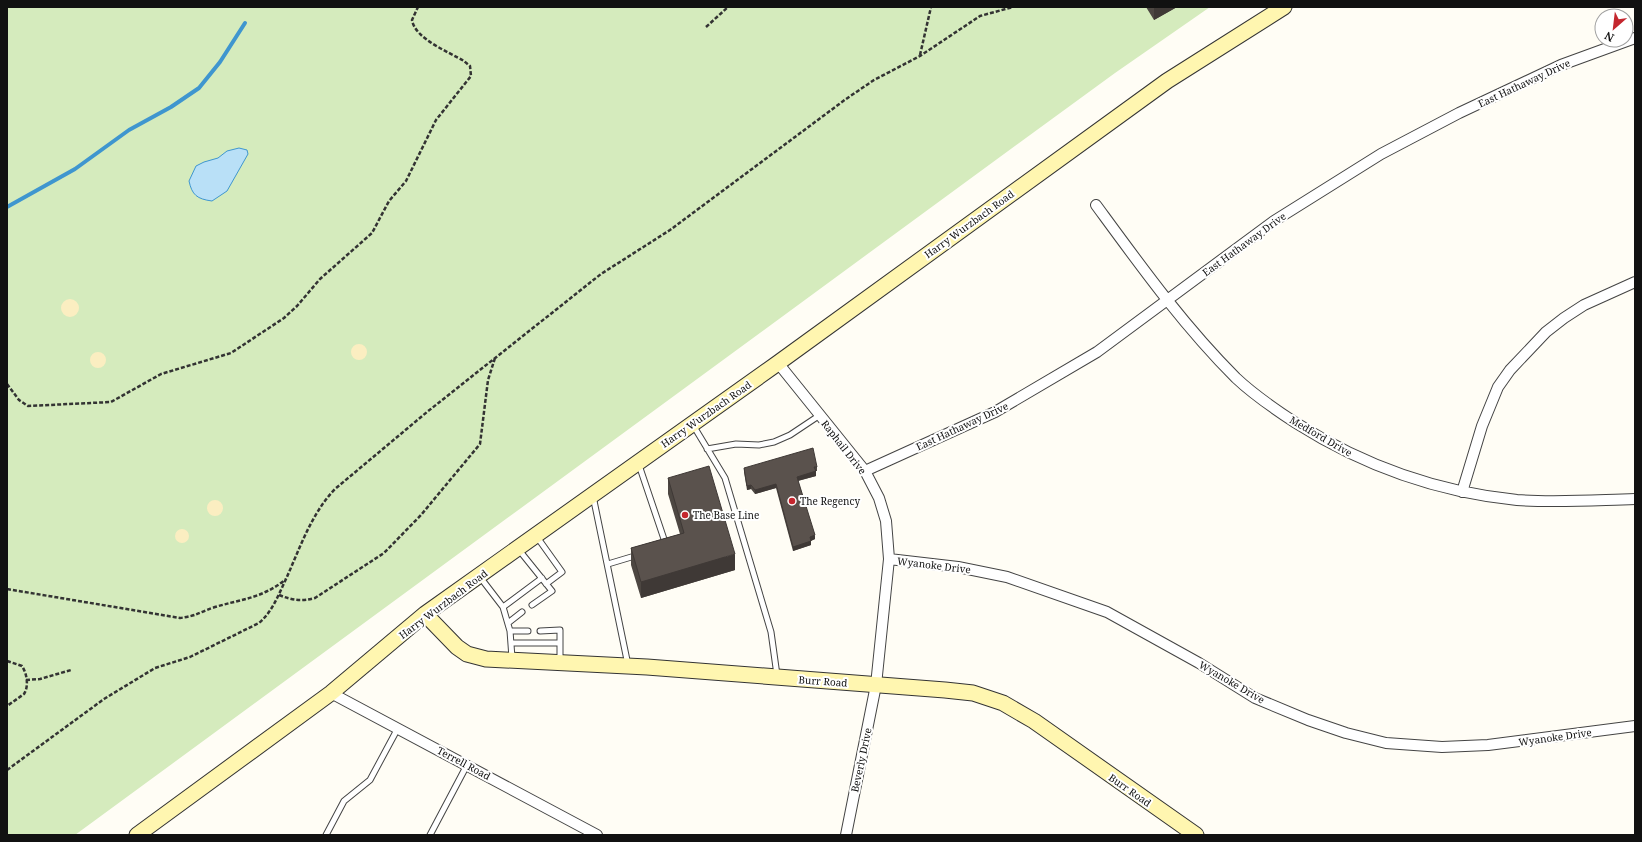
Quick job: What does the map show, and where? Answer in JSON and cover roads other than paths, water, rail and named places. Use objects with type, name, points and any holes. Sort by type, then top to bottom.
[{"type":"main road","name":"Harry Wurzbach Road","points":[[137,835],[331,693],[425,614],[778,363],[1167,81],[1284,7]]},
{"type":"main road","name":"Burr Road","points":[[425,614],[457,647],[467,654],[486,659],[628,666],[973,693],[1003,703],[1034,721],[1196,835]]},
{"type":"street","name":"East Hathaway Drive","points":[[865,471],[995,412],[1097,352],[1274,221],[1381,154],[1459,113],[1561,65],[1635,38]]},
{"type":"street","name":"Medford Drive","points":[[1096,205],[1167,301],[1237,378],[1278,411],[1322,439],[1369,463],[1438,487],[1462,492],[1518,500],[1635,499]]},
{"type":"street","points":[[1462,492],[1482,426],[1498,387],[1510,370],[1546,332],[1564,318],[1584,305],[1635,282]]},
{"type":"street","name":"Raphail Drive","points":[[778,363],[865,471],[879,498],[886,521],[889,560],[876,685]]},
{"type":"street","name":"Wyanoke Drive","points":[[889,560],[958,567],[1007,577],[1100,609],[1128,622],[1255,698],[1327,727],[1386,743],[1442,747],[1488,745],[1635,726]]},
{"type":"street","name":"Beverly Drive","points":[[846,835],[876,685]]},
{"type":"street","name":"Terrell Road","points":[[331,693],[467,764],[597,835]]},
{"type":"lane","points":[[707,448],[736,444],[759,445],[774,442],[790,435],[820,415]]},
{"type":"lane","points":[[693,424],[725,478],[771,632],[777,677]]},
{"type":"lane","points":[[638,463],[667,546],[659,548]]},
{"type":"lane","points":[[593,495],[628,666]]},
{"type":"lane","points":[[536,536],[562,572],[546,584]]},
{"type":"lane","points":[[518,548],[552,591],[532,605]]},
{"type":"lane","points":[[608,564],[645,553]]},
{"type":"lane","points":[[479,576],[503,607],[510,631],[512,660]]},
{"type":"lane","points":[[503,607],[542,578]]},
{"type":"lane","points":[[508,623],[522,612]]},
{"type":"lane","points":[[540,631],[560,630],[560,663]]},
{"type":"lane","points":[[510,631],[528,631]]},
{"type":"lane","points":[[511,643],[560,643]]},
{"type":"lane","points":[[326,835],[344,801],[370,780],[398,728]]},
{"type":"lane","points":[[430,835],[467,764]]},
{"type":"water","points":[[239,148],[247,150],[248,154],[227,191],[212,201],[196,196],[189,181],[196,166],[218,158],[227,151]]},
{"type":"waterway","points":[[7,207],[75,169],[129,130],[171,107],[199,88],[220,62],[245,23]]},
{"type":"place","name":"The Regency","points":[[792,501]]},
{"type":"place","name":"The Base Line","points":[[685,515]]}]
